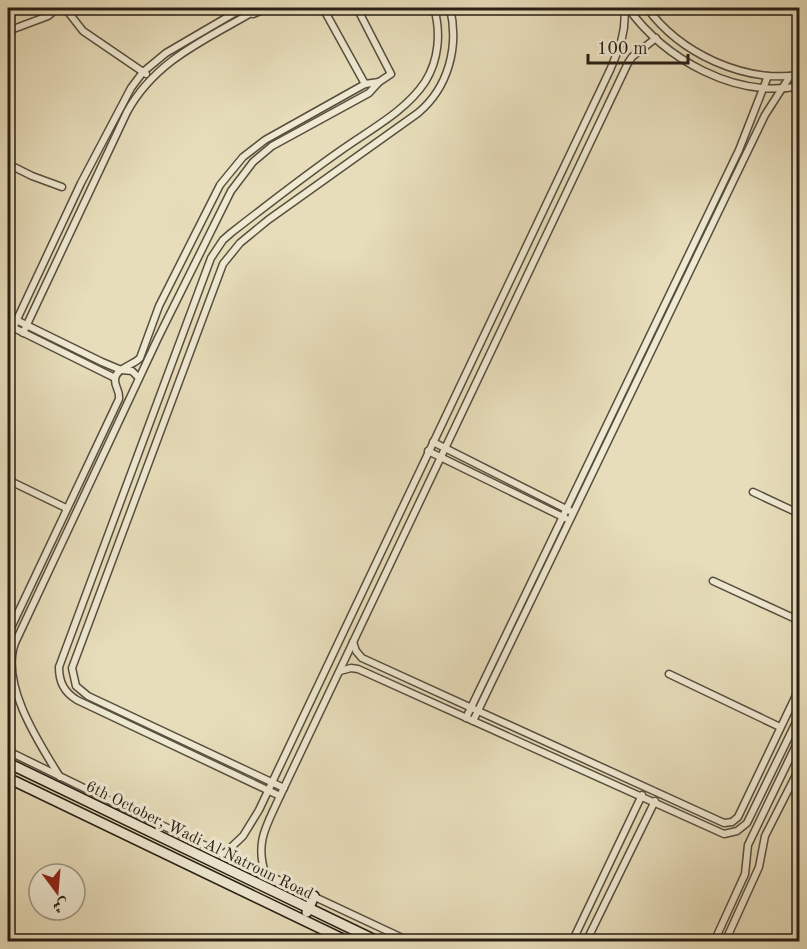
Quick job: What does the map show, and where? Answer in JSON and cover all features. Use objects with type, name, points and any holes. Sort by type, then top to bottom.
[{"type":"street","points":[[8,31],[48,16],[58,8]]},
{"type":"street","points":[[65,8],[83,31],[152,78]]},
{"type":"street","points":[[8,634],[120,396],[114,378],[10,326],[16,321],[72,201],[126,95],[143,72],[174,47],[244,8],[251,13]]},
{"type":"street","points":[[23,333],[127,112],[152,78],[179,55],[263,8]]},
{"type":"street","points":[[322,8],[365,84]]},
{"type":"street","points":[[60,777],[33,734],[17,690],[10,659],[15,643],[158,338],[237,181],[272,146],[369,93],[379,82],[390,76],[392,71],[357,8]]},
{"type":"street","points":[[280,796],[77,700],[65,690],[59,675],[62,655],[211,258],[223,240],[293,185],[399,109],[417,92],[428,76],[436,57],[438,32],[434,8]]},
{"type":"street","points":[[284,788],[88,696],[79,690],[73,680],[74,660],[220,268],[234,249],[268,220],[418,113],[432,100],[446,75],[451,56],[453,32],[450,8]]},
{"type":"street","points":[[626,8],[666,48],[717,76],[744,85],[764,88],[784,89],[800,86]]},
{"type":"street","points":[[224,854],[243,836],[272,783],[618,52],[625,25],[626,8]]},
{"type":"street","points":[[647,8],[677,39],[704,56],[739,70],[768,76],[800,75]]},
{"type":"street","points":[[265,873],[260,855],[260,842],[280,796],[632,57],[656,38]]},
{"type":"street","points":[[618,52],[632,57]]},
{"type":"street","points":[[697,67],[704,56]]},
{"type":"street","points":[[570,511],[739,150],[768,76]]},
{"type":"street","points":[[466,718],[474,710],[765,115],[784,89],[790,76]]},
{"type":"street","points":[[114,378],[121,370],[138,361],[150,335],[159,306],[220,185],[229,174],[258,144],[365,84],[379,82]]},
{"type":"street","points":[[326,104],[330,113]]},
{"type":"street","points":[[8,164],[62,187]]},
{"type":"street","points":[[72,201],[83,205]]},
{"type":"street","points":[[8,316],[102,362],[121,370],[132,371],[139,378]]},
{"type":"street","points":[[150,335],[158,338]]},
{"type":"street","points":[[99,370],[102,362]]},
{"type":"street","points":[[171,363],[183,368]]},
{"type":"street","points":[[433,442],[570,511]]},
{"type":"street","points":[[96,446],[105,450]]},
{"type":"street","points":[[428,451],[566,519]]},
{"type":"street","points":[[8,480],[66,508]]},
{"type":"street","points":[[753,492],[800,514]]},
{"type":"street","points":[[35,575],[45,579]]},
{"type":"street","points":[[713,581],[800,621]]},
{"type":"street","points":[[29,588],[39,592]]},
{"type":"street","points":[[14,620],[24,625]]},
{"type":"street","points":[[8,641],[15,643]]},
{"type":"street","points":[[353,642],[362,658],[720,822],[732,822],[738,817],[800,687]]},
{"type":"street","points":[[340,671],[358,669],[720,834],[729,834],[741,829],[750,819],[800,714]]},
{"type":"street","points":[[669,674],[780,727]]},
{"type":"street","points":[[8,683],[17,690]]},
{"type":"street","points":[[473,721],[474,710]]},
{"type":"street","points":[[714,942],[745,874],[748,845],[799,740]]},
{"type":"street","points":[[8,751],[411,942]]},
{"type":"street","name":"6th October, Wadi Al Natroun Road","points":[[8,764],[379,942]]},
{"type":"street","points":[[725,942],[759,867],[765,836],[800,767]]},
{"type":"street","name":"6th October, Wadi Al Natroun Road","points":[[8,778],[349,942]]},
{"type":"street","points":[[572,942],[645,789]]},
{"type":"street","points":[[586,942],[658,795]]},
{"type":"street","points":[[259,810],[272,815]]},
{"type":"street","points":[[607,867],[620,873]]},
{"type":"street","points":[[303,920],[314,896]]}]
